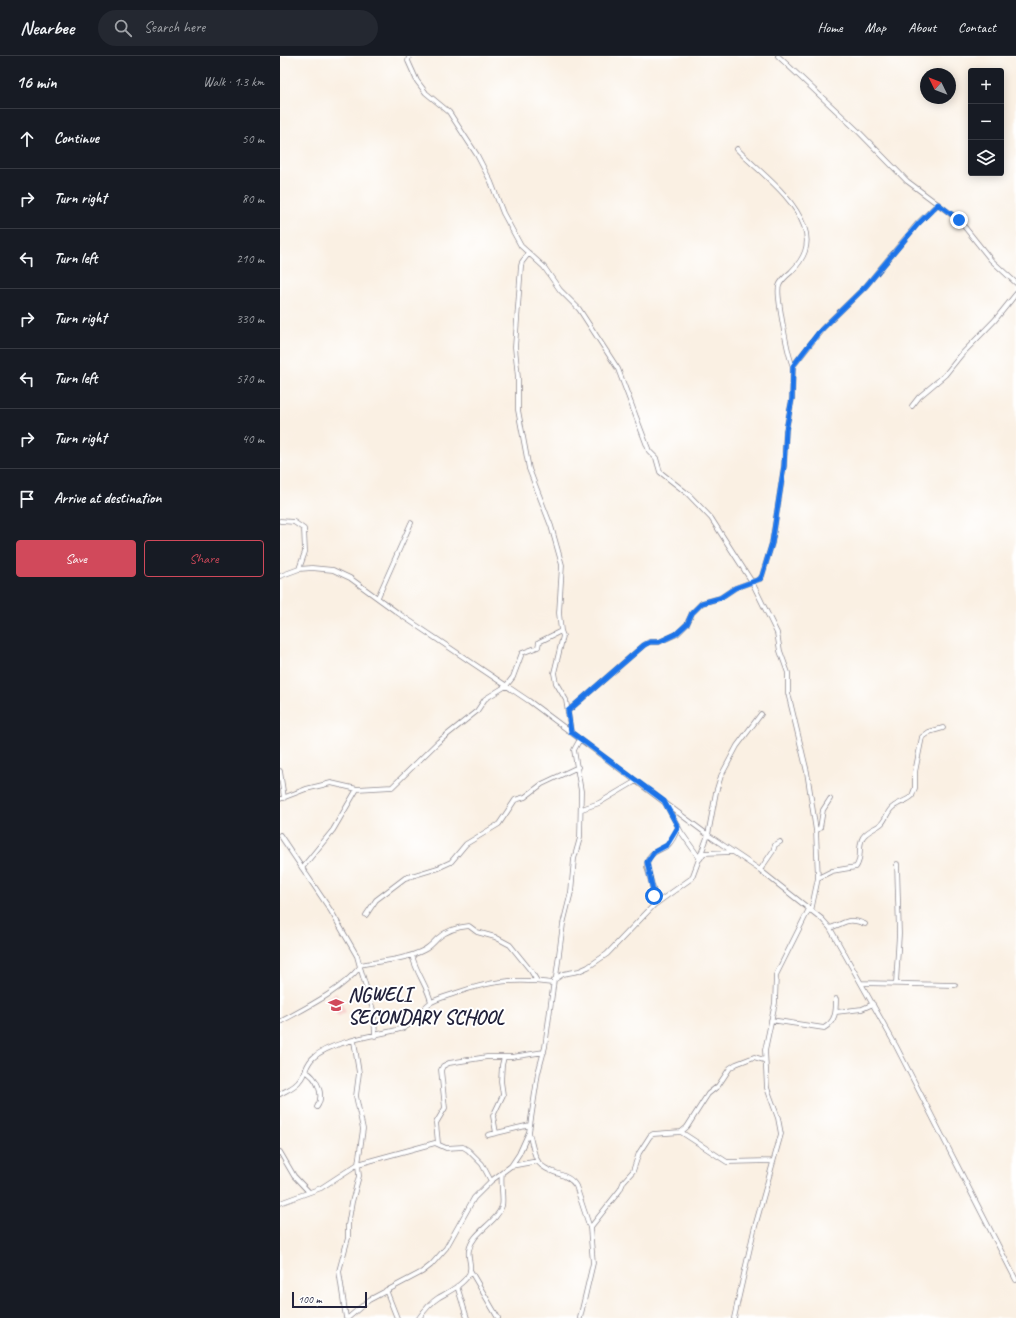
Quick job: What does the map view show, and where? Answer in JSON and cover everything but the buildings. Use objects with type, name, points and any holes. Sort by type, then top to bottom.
[{"type":"street","points":[[409,56],[408,61],[417,81],[426,93],[448,112],[477,155],[491,182],[503,213],[521,246],[544,267],[560,290],[578,309],[618,369],[649,451],[656,458],[660,472],[688,494],[710,518],[752,582],[773,624],[788,673],[788,694],[807,772],[816,831],[818,878],[810,910],[778,968],[776,975],[775,1003],[764,1060],[767,1088],[778,1118],[781,1134],[772,1161],[737,1299],[734,1318]]},
{"type":"street","points":[[778,56],[860,133],[907,181],[938,204],[965,227],[990,258],[1016,283]]},
{"type":"street","points":[[568,711],[644,645],[650,642],[659,642],[682,630],[687,624],[692,613],[702,603],[720,598],[735,588],[752,582],[762,576],[772,543],[786,456],[786,430],[792,399],[793,366],[778,305],[777,291],[780,282],[803,258],[807,248],[807,238],[799,216],[788,201],[759,169],[737,148]]},
{"type":"street","points":[[793,366],[819,332],[866,286],[918,224],[938,204]]},
{"type":"street","points":[[529,254],[522,262],[521,266],[515,347],[518,378],[518,410],[529,469],[552,526],[562,564],[559,613],[563,639],[554,673],[556,683],[564,696],[571,732]]},
{"type":"street","points":[[912,406],[919,397],[945,375],[961,355],[995,320],[1016,294]]},
{"type":"street","points":[[280,521],[294,522],[304,529],[305,552],[299,569]]},
{"type":"street","points":[[378,597],[411,523]]},
{"type":"street","points":[[280,576],[299,569],[325,569],[340,572],[571,732],[708,835],[760,870],[830,928],[873,1004],[1016,1280]]},
{"type":"street","points":[[280,771],[282,798],[306,789],[331,783],[357,789],[392,787],[438,742],[477,711],[485,699],[506,686],[513,676],[522,653],[538,648],[539,642],[561,631]]},
{"type":"street","points":[[556,977],[579,971],[607,954],[657,903],[692,878],[708,835],[716,792],[728,761],[761,714]]},
{"type":"street","points":[[818,878],[832,870],[856,867],[860,859],[859,846],[862,838],[868,831],[881,824],[887,812],[894,805],[912,796],[915,788],[915,772],[922,737],[929,732],[943,728]]},
{"type":"street","points":[[511,1166],[525,1144],[529,1132],[536,1085],[544,1052],[552,983],[556,977],[563,924],[571,892],[574,859],[580,838],[582,809],[578,767],[574,750],[580,739]]},
{"type":"street","points":[[366,915],[376,900],[405,878],[438,868],[451,862],[466,844],[499,824],[509,806],[515,800],[525,797],[542,784],[578,767]]},
{"type":"street","points":[[582,809],[599,803],[636,781]]},
{"type":"street","points":[[302,868],[333,830],[357,789]]},
{"type":"street","points":[[816,831],[820,828],[823,810],[830,799]]},
{"type":"street","points":[[664,801],[678,827],[700,859]]},
{"type":"street","points":[[657,903],[647,862],[654,852],[667,845],[678,827]]},
{"type":"street","points":[[280,835],[331,911],[357,956],[374,1012],[375,1036]]},
{"type":"street","points":[[760,870],[773,851],[775,844],[780,842]]},
{"type":"street","points":[[700,859],[704,853],[733,852]]},
{"type":"street","points":[[896,983],[899,934],[897,864]]},
{"type":"street","points":[[830,928],[848,920],[854,920],[865,924]]},
{"type":"street","points":[[280,1022],[312,1004],[348,980],[360,966],[412,955],[425,950],[437,939],[460,927],[469,926],[477,932],[495,937],[510,945],[532,971],[537,981]]},
{"type":"street","points":[[412,955],[414,968],[428,991],[431,1002]]},
{"type":"street","points":[[280,1094],[297,1084],[301,1080],[314,1056],[327,1048],[339,1043],[375,1036],[409,1026],[431,1002],[479,985],[508,980],[552,983]]},
{"type":"street","points":[[860,983],[955,985]]},
{"type":"street","points":[[771,1020],[824,1028],[832,1020],[836,1012],[836,999]]},
{"type":"street","points":[[836,1012],[862,1009],[873,1004]]},
{"type":"street","points":[[347,1318],[339,1271],[348,1238],[348,1225],[352,1202],[358,1185],[358,1164],[363,1129],[356,1096],[359,1072],[354,1041]]},
{"type":"street","points":[[438,1143],[436,1122],[445,1108],[443,1066],[449,1063],[487,1057],[532,1055],[544,1052]]},
{"type":"street","points":[[496,1133],[493,1116],[503,1095],[501,1081],[504,1057]]},
{"type":"street","points":[[590,1228],[620,1190],[624,1181],[631,1173],[639,1153],[650,1136],[654,1134],[681,1132],[687,1127],[708,1094],[718,1086],[730,1068],[754,1057],[764,1060]]},
{"type":"street","points":[[305,1071],[310,1074],[317,1084],[320,1100],[317,1108]]},
{"type":"street","points":[[488,1136],[530,1125]]},
{"type":"street","points":[[529,1132],[538,1161],[542,1166],[572,1180],[576,1186],[590,1228],[593,1263],[580,1318]]},
{"type":"street","points":[[681,1132],[727,1162],[772,1161]]},
{"type":"street","points":[[280,1203],[321,1188],[358,1164],[394,1153],[438,1143],[446,1148],[463,1147],[468,1150],[482,1164],[491,1181]]},
{"type":"street","points":[[280,1152],[294,1176],[309,1192]]},
{"type":"street","points":[[347,1318],[361,1305],[386,1290],[422,1272],[431,1265],[448,1244],[474,1198],[491,1181],[511,1166],[538,1161]]},
{"type":"street","points":[[419,1318],[435,1301],[457,1286],[469,1274],[469,1249],[479,1232],[496,1215],[502,1205],[500,1185],[502,1172]]},
{"type":"street","points":[[470,1270],[498,1318]]},
{"type":"street","points":[[457,1286],[467,1318]]},
{"type":"street","points":[[386,1290],[397,1318]]},
{"type":"shaded area","name":"NGWELI SECONDARY SCHOOL","points":[[336,993],[346,1012],[338,1017],[326,998]]},
{"type":"place","name":"NGWELI SECONDARY SCHOOL","points":[[336,1005]]},
{"type":"route","points":[[654,896],[647,862],[654,852],[669,843],[678,827],[675,819],[664,801],[571,732],[568,711],[644,645],[650,642],[659,642],[682,630],[687,624],[692,613],[702,603],[713,601],[735,588],[760,579],[772,543],[780,496],[786,456],[786,430],[792,399],[793,366],[819,332],[866,286],[918,224],[938,204],[959,220]]}]
